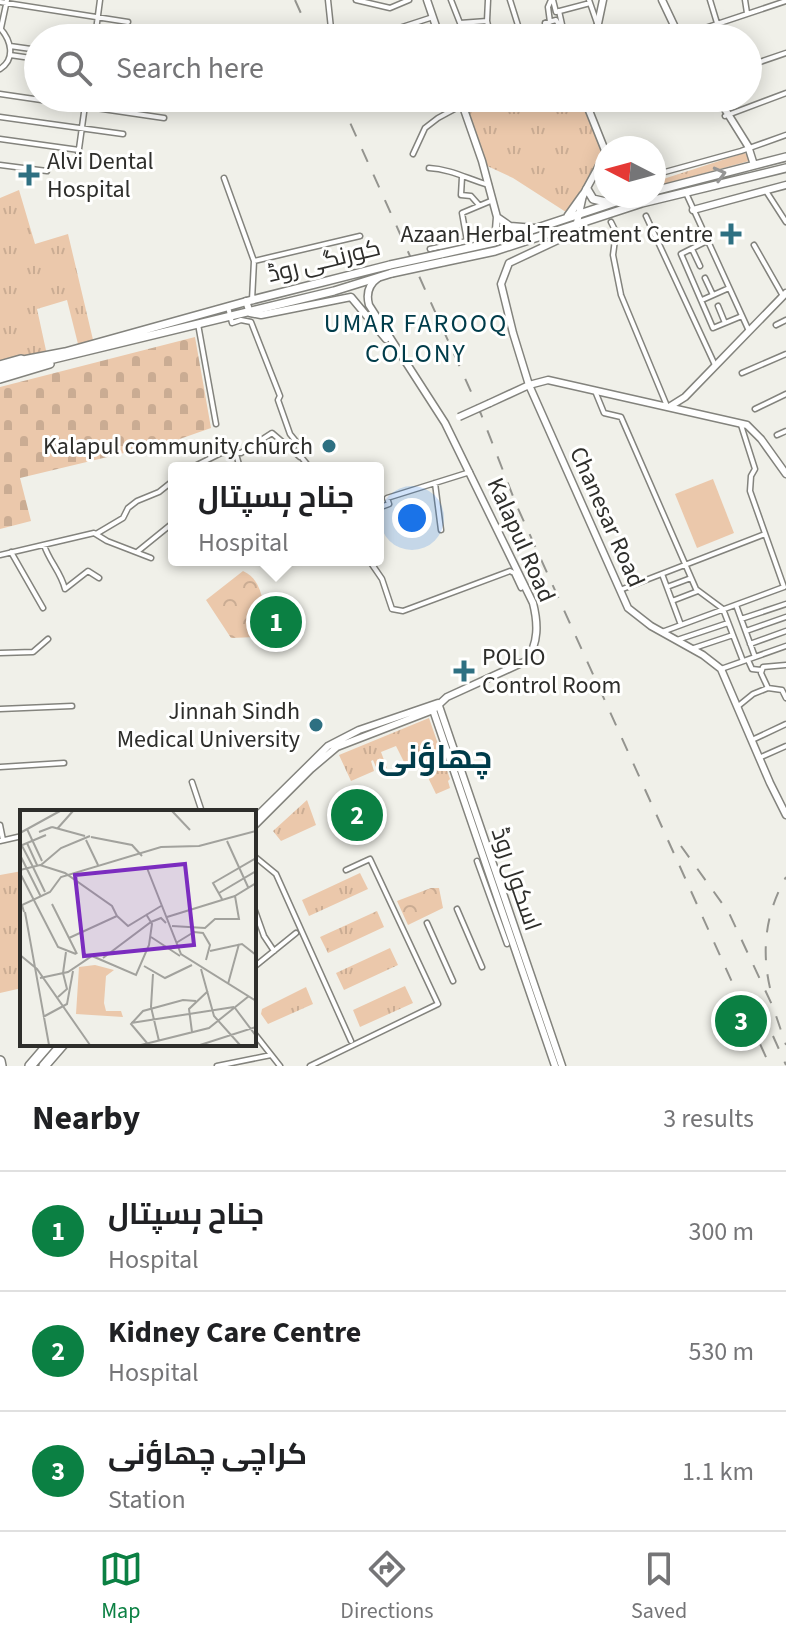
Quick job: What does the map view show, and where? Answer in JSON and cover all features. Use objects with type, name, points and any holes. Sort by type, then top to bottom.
[{"type":"highway","points":[[0,364],[21,360]]},
{"type":"highway","points":[[37,1066],[54,1046]]},
{"type":"main road","points":[[666,188],[786,157]]},
{"type":"main road","name":"کورنگی روڈ","points":[[442,258],[495,251],[642,203],[784,169]]},
{"type":"main road","points":[[567,218],[585,192],[594,199]]},
{"type":"main road","name":"کورنگی روڈ","points":[[21,360],[65,352],[249,300],[442,258],[594,208]]},
{"type":"main road","name":"کورنگی روڈ","points":[[230,315],[253,313],[382,276],[391,269]]},
{"type":"main road","points":[[0,372],[63,359],[230,315]]},
{"type":"main road","points":[[0,379],[40,369],[63,359]]},
{"type":"street","points":[[97,24],[100,0]]},
{"type":"street","points":[[328,0],[331,24]]},
{"type":"street","points":[[356,0],[390,8],[409,0]]},
{"type":"street","points":[[427,0],[435,24]]},
{"type":"street","points":[[451,0],[460,23],[487,21]]},
{"type":"street","points":[[488,0],[488,24]]},
{"type":"street","points":[[510,0],[518,24]]},
{"type":"street","points":[[552,0],[556,12],[590,2],[597,23]]},
{"type":"street","points":[[550,22],[548,7],[552,0]]},
{"type":"street","points":[[597,23],[603,0]]},
{"type":"street","points":[[660,0],[671,24]]},
{"type":"street","points":[[710,0],[717,23],[786,1]]},
{"type":"street","points":[[745,0],[747,13]]},
{"type":"street","points":[[0,69],[6,65],[10,55],[10,46],[1,28],[4,2],[128,22]]},
{"type":"street","points":[[559,11],[562,24]]},
{"type":"street","points":[[412,24],[433,17]]},
{"type":"street","points":[[545,24],[556,20],[558,24]]},
{"type":"street","points":[[10,46],[24,48]]},
{"type":"street","points":[[762,61],[786,53]]},
{"type":"street","points":[[10,55],[24,57]]},
{"type":"street","points":[[762,102],[786,93]]},
{"type":"street","points":[[0,94],[24,97]]},
{"type":"street","points":[[0,139],[79,153],[84,112]]},
{"type":"street","points":[[124,112],[164,118]]},
{"type":"street","points":[[413,154],[425,128],[447,112]]},
{"type":"street","points":[[430,249],[483,238],[495,242],[497,217],[493,200],[464,112]]},
{"type":"street","points":[[578,223],[585,192],[606,153],[590,112]]},
{"type":"street","points":[[725,112],[748,149],[754,165]]},
{"type":"street","points":[[727,115],[735,112]]},
{"type":"street","points":[[0,117],[123,134]]},
{"type":"street","points":[[666,172],[786,135]]},
{"type":"street","points":[[0,165],[47,171]]},
{"type":"street","points":[[429,168],[446,168],[462,177],[489,185]]},
{"type":"street","points":[[462,177],[461,195],[471,196],[479,205]]},
{"type":"street","points":[[224,178],[254,261],[249,300],[253,328]]},
{"type":"street","points":[[693,210],[786,185]]},
{"type":"street","points":[[766,191],[786,221]]},
{"type":"street","points":[[686,193],[749,331]]},
{"type":"street","points":[[467,241],[462,213],[493,200]]},
{"type":"street","points":[[646,216],[715,365]]},
{"type":"street","points":[[497,217],[510,226],[537,228]]},
{"type":"street","points":[[611,222],[616,232],[613,255],[620,294],[668,408]]},
{"type":"street","name":"Chanesar Road","points":[[578,223],[576,231],[569,237],[509,263],[501,284],[529,385],[628,608],[721,669]]},
{"type":"street","points":[[254,261],[360,236]]},
{"type":"street","points":[[707,241],[681,254],[713,328],[742,316]]},
{"type":"street","points":[[668,408],[685,397],[785,295],[754,245]]},
{"type":"street","points":[[692,249],[700,266]]},
{"type":"street","points":[[382,276],[369,286],[368,302],[394,347]]},
{"type":"street","points":[[705,278],[713,295]]},
{"type":"street","points":[[702,300],[729,288]]},
{"type":"street","points":[[253,313],[349,296],[355,299],[394,347]]},
{"type":"street","points":[[228,306],[232,323],[246,320],[253,328],[302,458]]},
{"type":"street","points":[[718,306],[725,323]]},
{"type":"street","points":[[776,325],[786,320]]},
{"type":"street","points":[[198,323],[216,424]]},
{"type":"street","name":"Kalapul Road","points":[[394,347],[422,385],[470,472],[533,603],[537,631],[534,647],[526,661],[457,692],[438,703],[433,710]]},
{"type":"street","points":[[742,373],[786,354]]},
{"type":"street","points":[[445,423],[529,385],[548,380],[747,425],[786,474]]},
{"type":"street","points":[[595,391],[604,413],[621,417],[691,578],[698,591],[723,609],[745,661],[752,669],[761,670],[763,667],[786,665]]},
{"type":"street","points":[[755,409],[786,394]]},
{"type":"street","points":[[662,632],[784,587],[783,576],[750,491],[755,469],[741,424]]},
{"type":"street","points":[[777,435],[786,431]]},
{"type":"street","points":[[203,462],[221,453],[236,454],[255,446],[272,433],[305,462]]},
{"type":"street","points":[[236,454],[238,462]]},
{"type":"street","points":[[384,506],[389,504],[387,498],[470,472]]},
{"type":"street","points":[[435,483],[441,530]]},
{"type":"street","points":[[96,534],[123,518],[128,508],[137,501],[168,485]]},
{"type":"street","points":[[137,552],[168,527]]},
{"type":"street","points":[[0,555],[88,533],[151,558]]},
{"type":"street","points":[[620,590],[765,534]]},
{"type":"street","points":[[44,545],[65,589],[88,571],[99,578]]},
{"type":"street","points":[[11,552],[43,608]]},
{"type":"street","points":[[373,566],[382,579],[392,609],[403,611],[510,571],[521,588]]},
{"type":"street","points":[[662,574],[681,625]]},
{"type":"street","points":[[667,587],[691,578]]},
{"type":"street","points":[[672,601],[698,591]]},
{"type":"street","points":[[741,619],[786,604]]},
{"type":"street","points":[[736,605],[755,657]]},
{"type":"street","points":[[746,631],[786,617]]},
{"type":"street","points":[[677,640],[729,623]]},
{"type":"street","points":[[750,644],[786,631]]},
{"type":"street","points":[[692,649],[733,635]]},
{"type":"street","points":[[0,653],[33,652],[48,639]]},
{"type":"street","points":[[786,646],[721,669],[786,815]]},
{"type":"street","points":[[761,670],[768,688]]},
{"type":"street","points":[[737,707],[753,694],[768,688],[784,690],[786,698]]},
{"type":"street","points":[[256,817],[328,746],[359,730],[438,703]]},
{"type":"street","name":"اسکول روڈ","points":[[438,703],[486,854]]},
{"type":"street","points":[[0,709],[72,706]]},
{"type":"street","points":[[256,824],[337,747],[433,710]]},
{"type":"street","name":"اسکول روڈ","points":[[433,710],[506,911],[555,1066]]},
{"type":"street","points":[[751,740],[786,724]]},
{"type":"street","points":[[759,758],[786,746]]},
{"type":"street","points":[[0,767],[64,763]]},
{"type":"street","points":[[192,782],[201,810]]},
{"type":"street","points":[[0,825],[2,841]]},
{"type":"street","points":[[256,858],[276,874],[351,1041]]},
{"type":"street","points":[[310,1066],[438,1004],[370,859],[346,870]]},
{"type":"street","points":[[477,861],[507,944]]},
{"type":"street","points":[[457,909],[482,967]]},
{"type":"street","points":[[256,914],[264,936],[274,951]]},
{"type":"street","points":[[427,923],[453,981]]},
{"type":"street","points":[[256,965],[296,933]]},
{"type":"street","name":"اسکول روڈ","points":[[526,971],[562,1066]]},
{"type":"street","points":[[256,1036],[280,1066]]},
{"type":"street","points":[[217,1066],[271,1055]]},
{"type":"street","points":[[254,1059],[256,1066]]},
{"type":"green space","points":[[465,112],[590,112],[599,136],[594,136],[594,173],[569,214],[513,178],[483,164]]},
{"type":"green space","points":[[744,153],[749,161],[666,184],[666,178]]},
{"type":"green space","points":[[19,190],[35,244],[68,234],[94,344],[79,348],[67,300],[37,309],[47,355],[0,362],[0,198]]},
{"type":"green space","points":[[195,337],[211,428],[174,441],[20,478],[31,521],[0,529],[0,387]]},
{"type":"green space","points":[[713,479],[734,533],[697,548],[675,494]]},
{"type":"green space","points":[[243,571],[259,587],[267,627],[259,637],[231,638],[206,600]]},
{"type":"green space","points":[[429,718],[450,779],[450,788],[436,794],[420,761],[405,764],[396,746],[381,752],[387,768],[378,772],[373,760],[374,771],[351,781],[339,755]]},
{"type":"green space","points":[[307,800],[316,825],[281,841],[273,831]]},
{"type":"green space","points":[[20,871],[20,988],[0,993],[0,875]]},
{"type":"green space","points":[[360,873],[368,889],[309,916],[302,900]]},
{"type":"green space","points":[[439,888],[443,908],[408,925],[397,901]]},
{"type":"green space","points":[[377,911],[384,927],[328,953],[320,937]]},
{"type":"green space","points":[[390,948],[398,965],[344,990],[336,973]]},
{"type":"green space","points":[[405,986],[413,1003],[360,1027],[353,1010]]},
{"type":"green space","points":[[306,987],[313,1004],[268,1024],[261,1014],[262,1009]]},
{"type":"railway","points":[[295,0],[306,24]]},
{"type":"railway","points":[[345,112],[481,414],[516,504],[770,1066]]},
{"type":"railway","points":[[681,846],[729,913],[773,1007],[786,1045]]},
{"type":"railway","points":[[770,988],[766,959],[767,931],[786,877]]},
{"type":"railway","points":[[773,1036],[786,1065]]},
{"type":"place","name":"Alvi Dental Hospital","points":[[29,175]]},
{"type":"place","name":"Azaan Herbal Treatment Centre","points":[[731,234]]},
{"type":"place","name":"Kalapul community church","points":[[329,446]]},
{"type":"place","name":"جناح ہسپتال","points":[[276,622]]},
{"type":"place","name":"POLIO Control Room","points":[[464,671]]},
{"type":"place","name":"Jinnah Sindh Medical University","points":[[316,725]]},
{"type":"place","name":"Kidney Care Centre","points":[[357,815]]},
{"type":"place","name":"کراچی چھاؤنی","points":[[741,1021]]},
{"type":"district","name":"UMAR FAROOQ COLONY","points":[[416,338]]},
{"type":"district","name":"چھاؤنی","points":[[435,758]]}]
